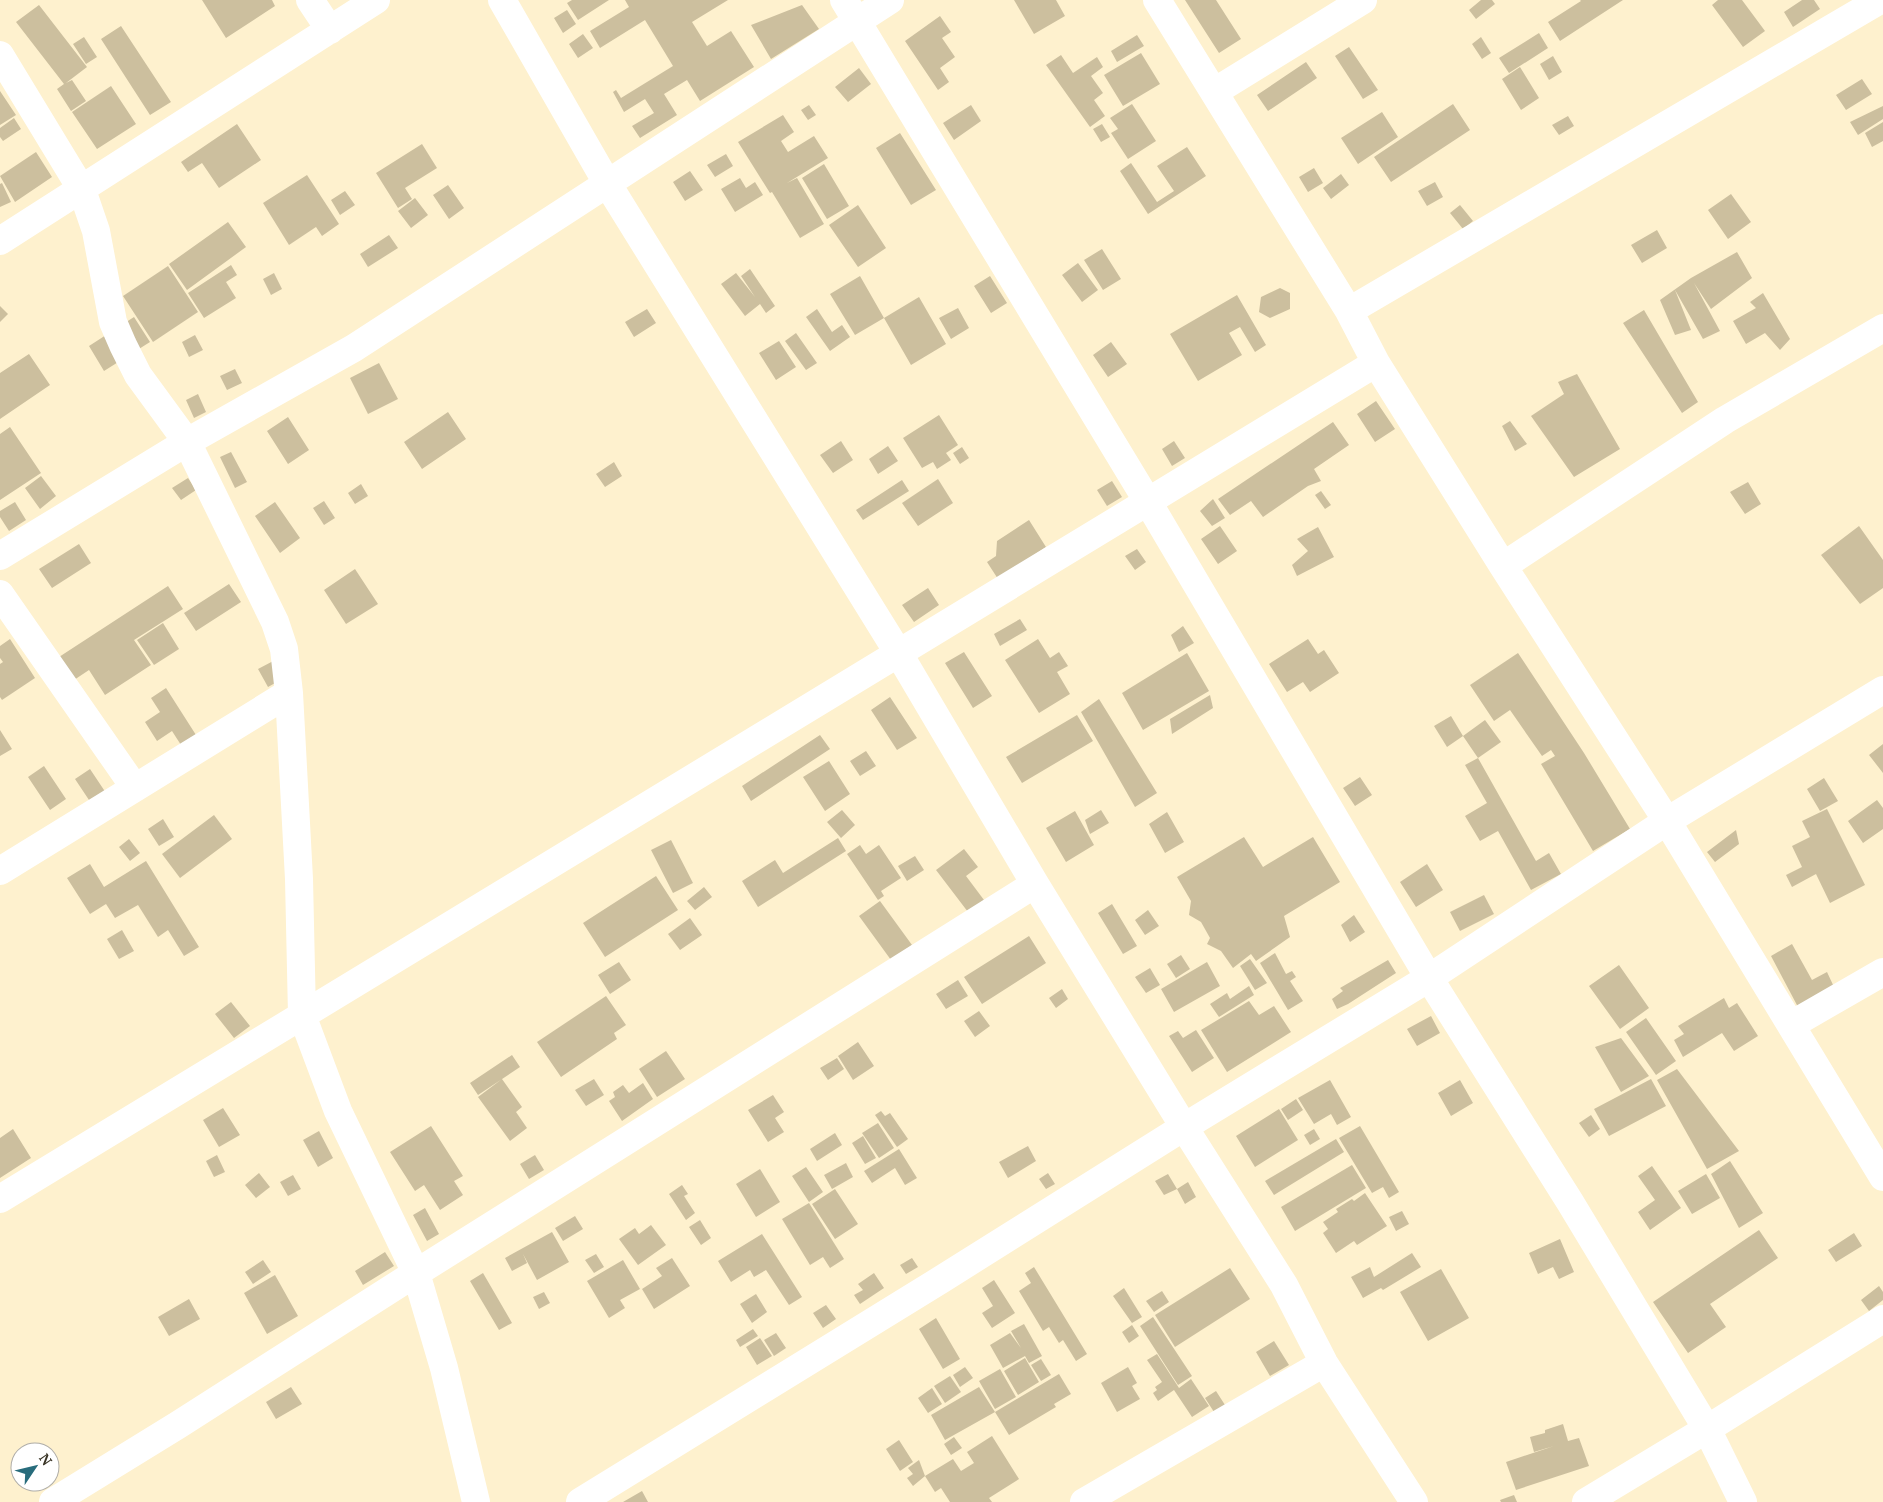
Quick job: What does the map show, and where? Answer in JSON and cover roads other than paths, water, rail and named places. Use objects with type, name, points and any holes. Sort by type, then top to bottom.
[{"type":"street","points":[[310,0],[330,30]]},
{"type":"street","points":[[0,241],[376,0]]},
{"type":"street","points":[[502,0],[608,183],[899,654],[1035,884],[1184,1127],[1284,1285],[1324,1363],[1414,1502]]},
{"type":"street","points":[[0,556],[187,442],[354,348],[608,183],[850,11],[890,0]]},
{"type":"street","points":[[1157,0],[1349,311],[1376,363],[1503,566],[1667,821],[1883,1177]]},
{"type":"street","points":[[1214,92],[1363,0]]},
{"type":"street","points":[[1349,311],[1880,0]]},
{"type":"street","points":[[850,11],[1148,502],[1430,978],[1570,1202],[1707,1429],[1743,1502]]},
{"type":"street","points":[[0,55],[82,190],[96,231],[113,322],[123,345],[138,375],[187,442],[275,622],[284,649],[289,693],[299,879],[302,1015],[338,1111],[416,1273],[444,1368],[476,1502]]},
{"type":"street","points":[[1503,566],[1725,420],[1883,328]]},
{"type":"street","points":[[0,1199],[1376,363]]},
{"type":"street","points":[[0,594],[135,788]]},
{"type":"street","points":[[580,1502],[1184,1127],[1430,978],[1667,821],[1883,690]]},
{"type":"street","points":[[0,871],[289,693]]},
{"type":"street","points":[[52,1502],[178,1425],[1035,884]]},
{"type":"street","points":[[1791,1025],[1883,972]]},
{"type":"street","points":[[1586,1502],[1883,1319]]},
{"type":"street","points":[[1084,1502],[1324,1363]]}]
